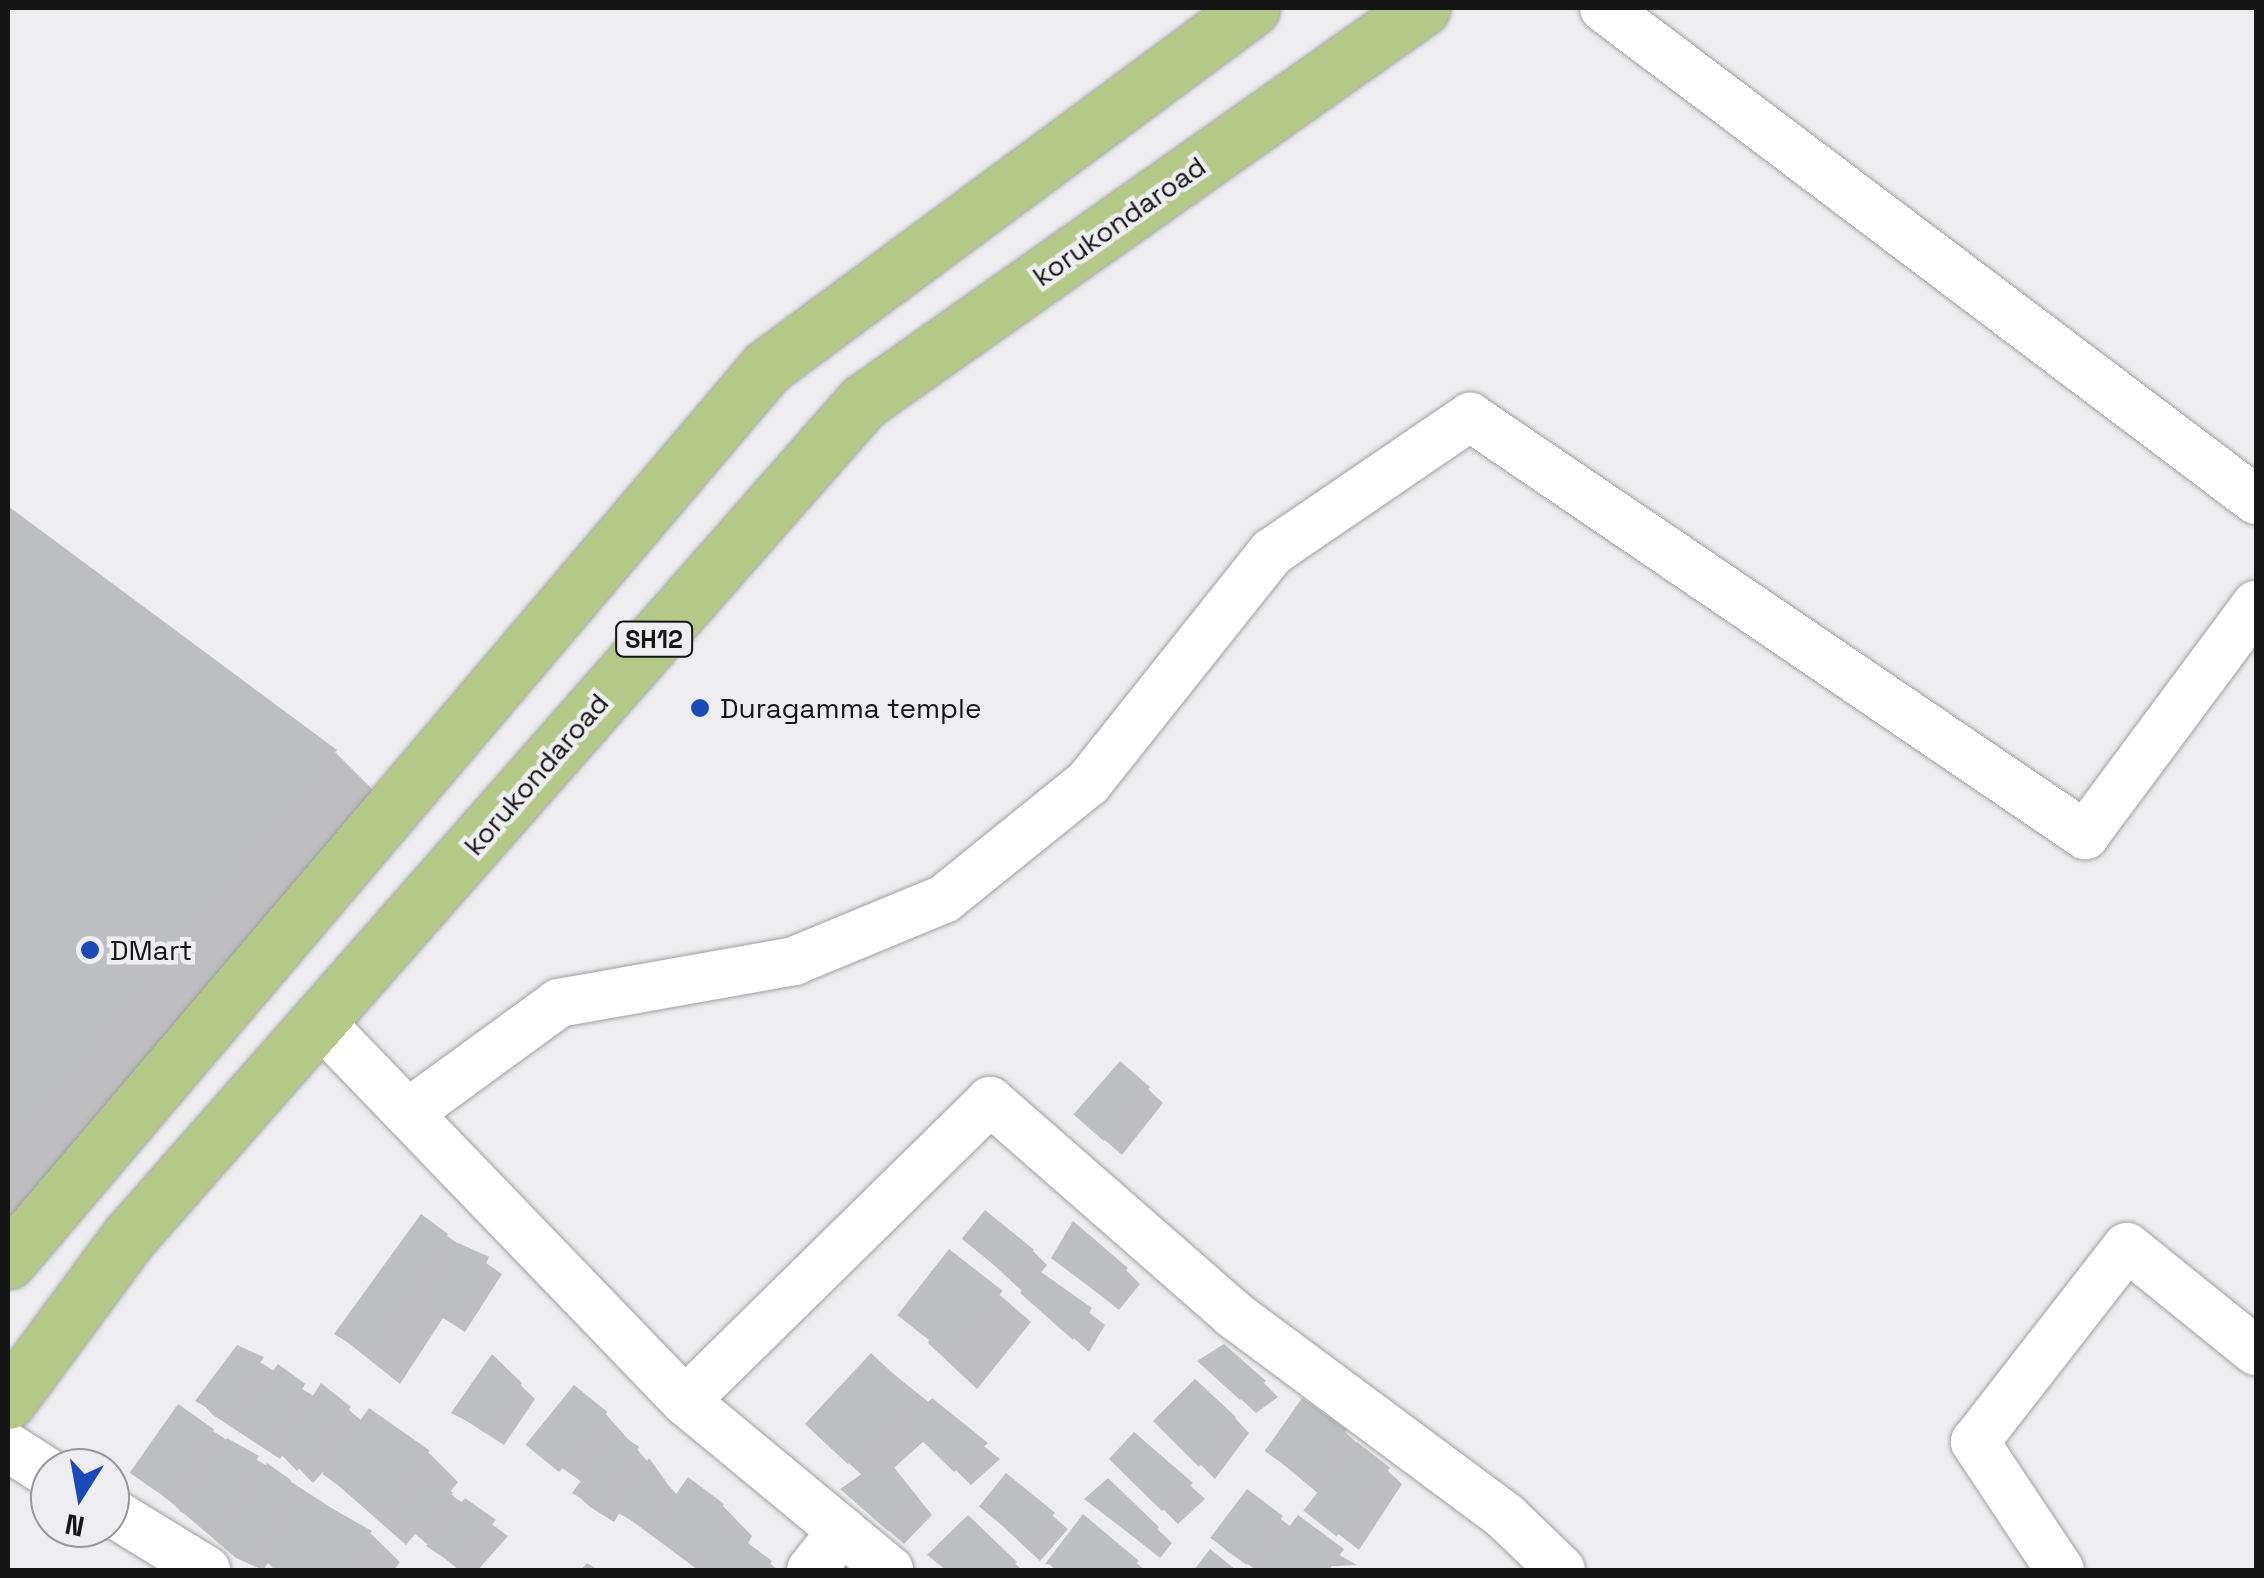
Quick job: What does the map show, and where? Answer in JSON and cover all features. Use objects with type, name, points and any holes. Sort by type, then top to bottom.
[{"type":"main road","points":[[8,1261],[768,366],[1252,8]]},
{"type":"main road","name":"korukondaroad","points":[[8,1401],[129,1238],[862,402],[1422,8]]},
{"type":"street","points":[[1604,8],[2256,500]]},
{"type":"street","points":[[408,1112],[558,1003],[794,962],[944,899],[1088,783],[1272,552],[1470,417],[2085,835],[2256,606]]},
{"type":"street","points":[[320,1021],[685,1401],[889,1570]]},
{"type":"street","points":[[685,1401],[990,1101],[1232,1314],[1506,1518],[1561,1570]]},
{"type":"street","points":[[2060,1570],[1975,1442],[2128,1247],[2256,1352]]},
{"type":"street","points":[[8,1447],[30,1461]]},
{"type":"street","points":[[130,1523],[206,1570]]},
{"type":"street","points":[[811,1570],[842,1532]]},
{"type":"building","name":"DMart","points":[[8,506],[337,750],[8,1150]]},
{"type":"building","points":[[1120,1061],[1150,1087],[1104,1141],[1073,1115]]},
{"type":"building","points":[[985,1210],[1034,1250],[1011,1278],[962,1239]]},
{"type":"building","points":[[421,1214],[448,1234],[370,1356],[334,1334]]},
{"type":"building","points":[[1073,1221],[1128,1268],[1103,1297],[1051,1258]]},
{"type":"building","points":[[458,1243],[489,1257],[461,1320],[430,1306]]},
{"type":"building","points":[[949,1249],[1003,1291],[951,1357],[897,1315]]},
{"type":"building","points":[[1041,1272],[1092,1308],[1073,1340],[1020,1293]]},
{"type":"building","points":[[1224,1344],[1266,1381],[1240,1400],[1197,1361]]},
{"type":"building","points":[[237,1345],[264,1357],[224,1417],[195,1401]]},
{"type":"building","points":[[871,1353],[914,1393],[848,1464],[805,1424]]},
{"type":"building","points":[[492,1354],[522,1383],[489,1432],[451,1413]]},
{"type":"building","points":[[278,1364],[306,1384],[261,1445],[234,1425]]},
{"type":"building","points":[[1195,1379],[1236,1417],[1199,1467],[1153,1421]]},
{"type":"building","points":[[321,1383],[351,1407],[297,1471],[278,1451]]},
{"type":"building","points":[[574,1385],[607,1412],[559,1472],[526,1445]]},
{"type":"building","points":[[932,1398],[988,1443],[954,1472],[906,1425]]},
{"type":"building","points":[[1302,1398],[1347,1430],[1310,1483],[1265,1451]]},
{"type":"building","points":[[178,1404],[214,1429],[166,1498],[130,1473]]},
{"type":"building","points":[[369,1408],[430,1450],[383,1517],[323,1474]]},
{"type":"building","points":[[617,1432],[639,1447],[599,1509],[572,1493]]},
{"type":"building","points":[[1134,1432],[1193,1483],[1162,1511],[1109,1459]]},
{"type":"building","points":[[227,1438],[259,1456],[217,1530],[179,1511]]},
{"type":"building","points":[[1357,1442],[1390,1468],[1337,1536],[1303,1511]]},
{"type":"building","points":[[886,1457],[919,1499],[888,1531],[840,1489]]},
{"type":"building","points":[[649,1458],[667,1483],[645,1528],[618,1513]]},
{"type":"building","points":[[267,1463],[291,1480],[249,1558],[219,1544]]},
{"type":"building","points":[[426,1473],[453,1493],[418,1533],[394,1518]]},
{"type":"building","points":[[1006,1473],[1055,1513],[1028,1546],[979,1506]]},
{"type":"building","points":[[688,1477],[724,1504],[716,1519],[772,1561],[766,1570],[709,1570],[651,1531]]},
{"type":"building","points":[[1108,1478],[1159,1527],[1144,1545],[1084,1499]]},
{"type":"building","points":[[1247,1489],[1283,1516],[1246,1565],[1210,1538]]},
{"type":"building","points":[[301,1491],[372,1531],[345,1570],[265,1563]]},
{"type":"building","points":[[465,1498],[496,1520],[455,1565],[426,1546]]},
{"type":"building","points":[[1083,1514],[1139,1561],[1129,1570],[1045,1564]]},
{"type":"building","points":[[968,1515],[1017,1562],[1009,1570],[946,1570],[927,1555]]},
{"type":"building","points":[[1298,1515],[1344,1549],[1329,1570],[1256,1570]]},
{"type":"building","points":[[1210,1549],[1236,1570],[1194,1570]]},
{"type":"place","name":"Duragamma temple","points":[[700,708]]},
{"type":"place","name":"DMart","points":[[90,950]]}]
